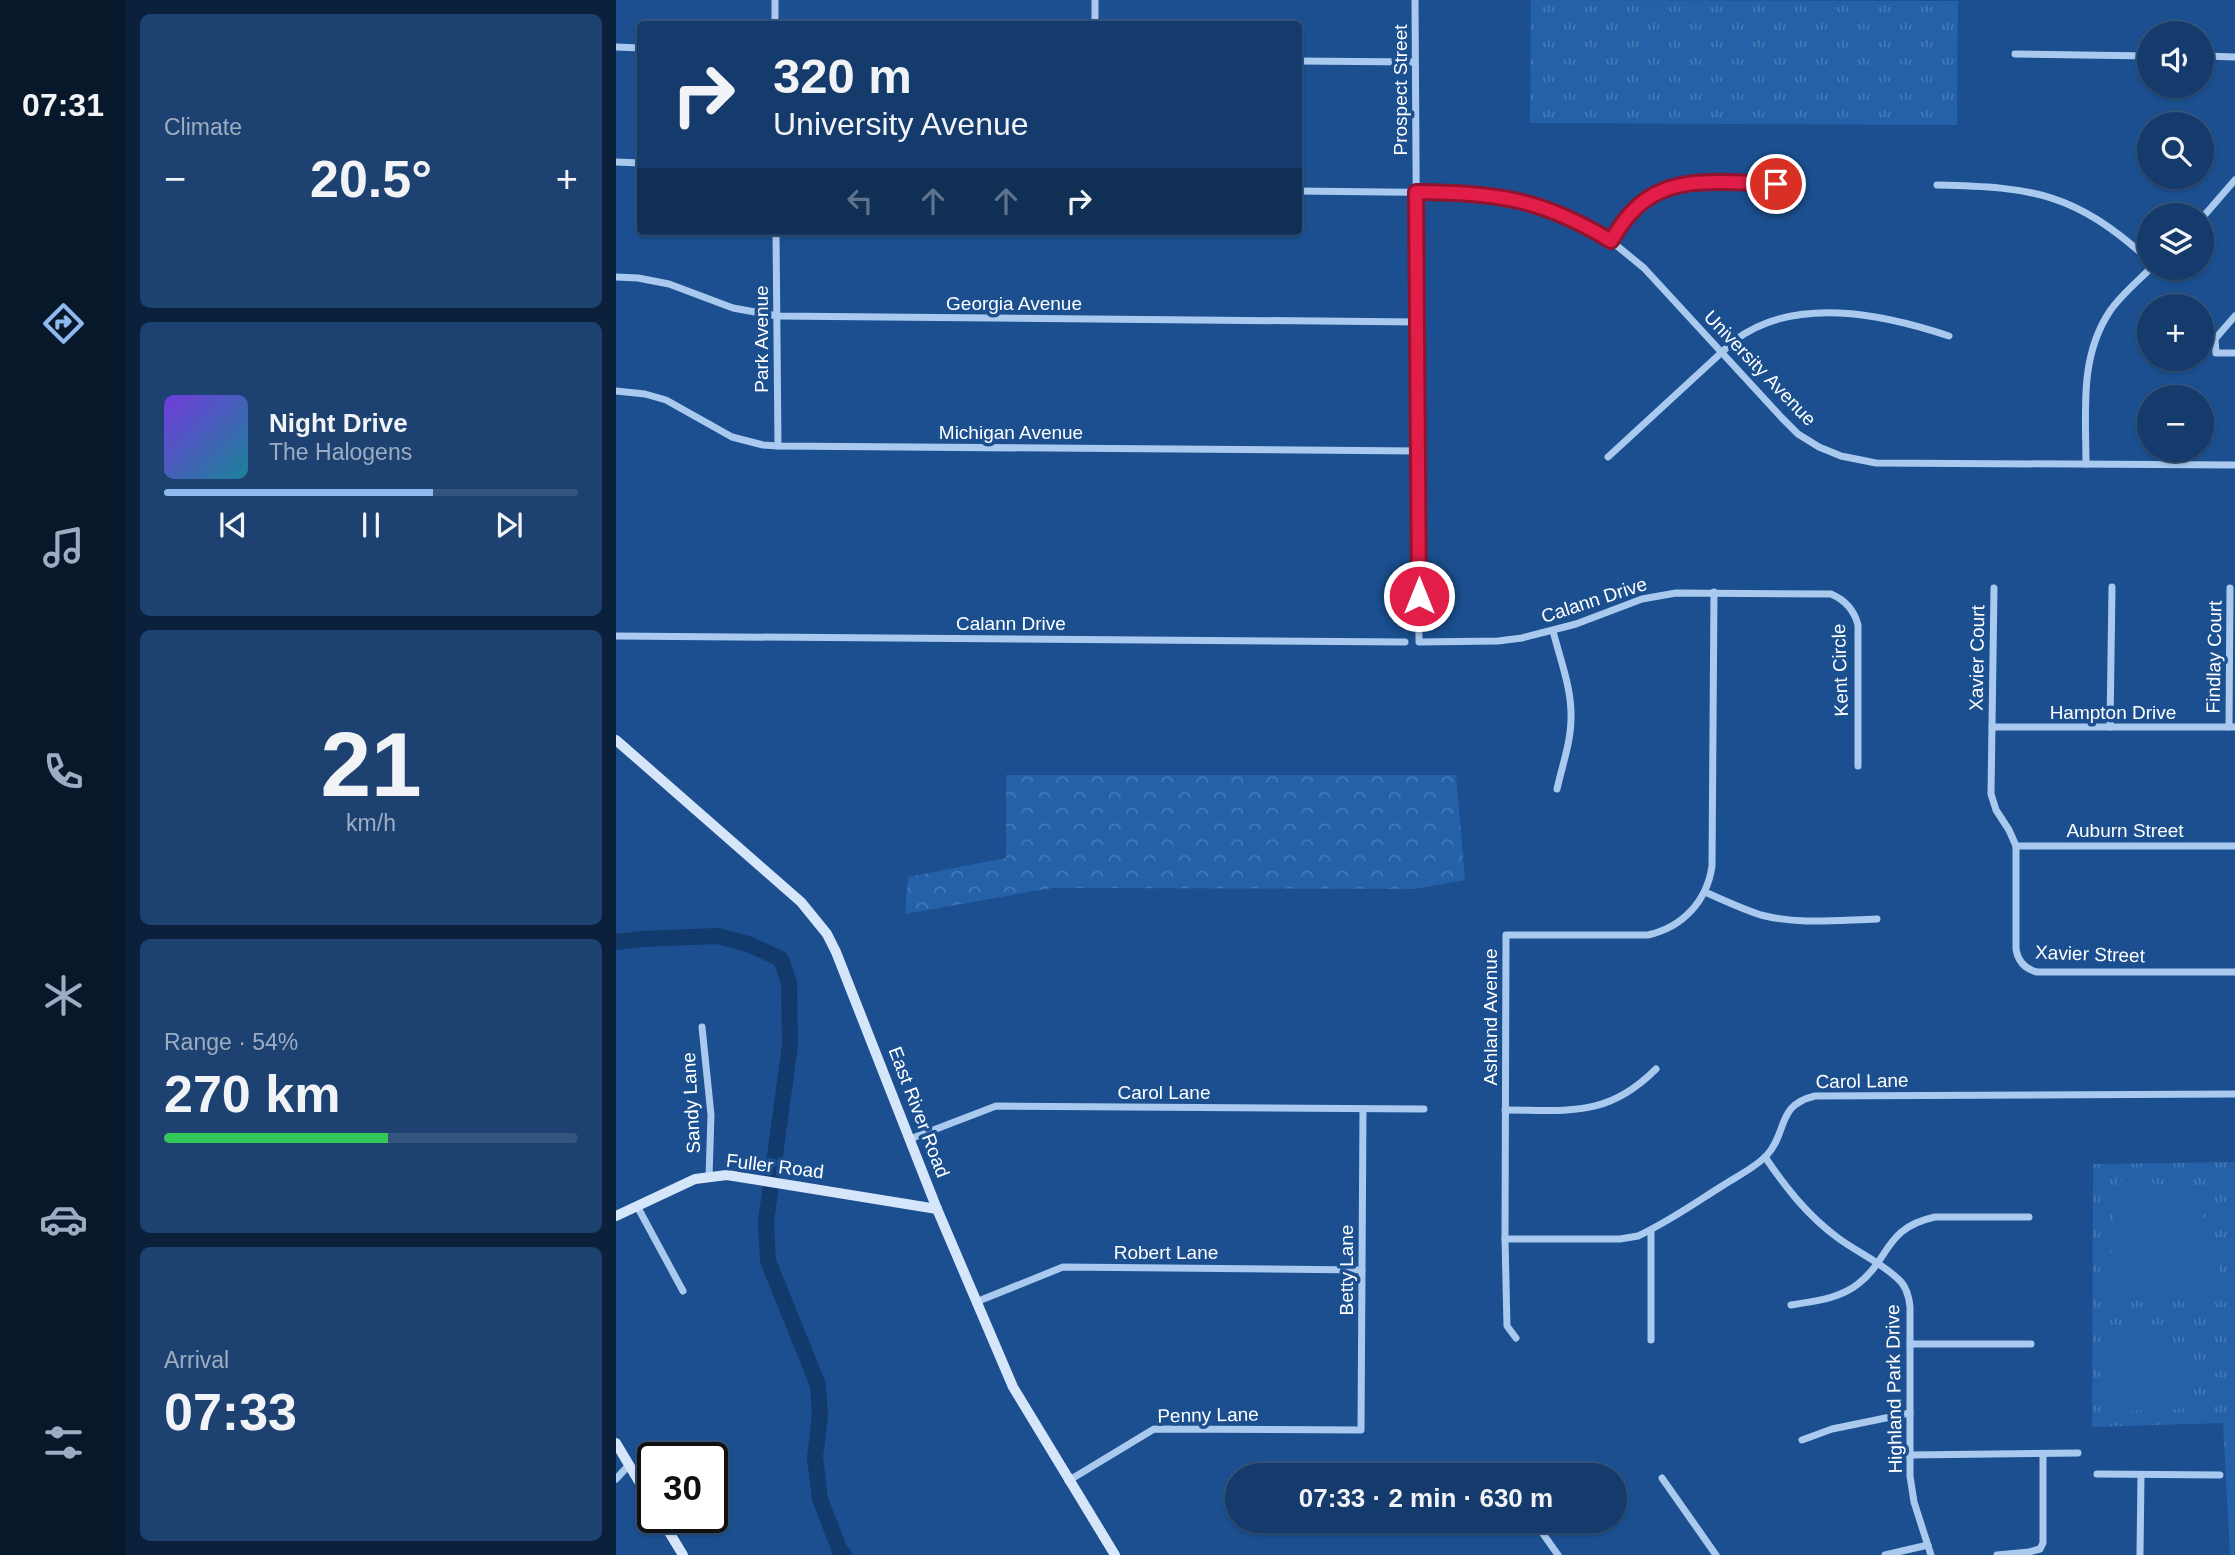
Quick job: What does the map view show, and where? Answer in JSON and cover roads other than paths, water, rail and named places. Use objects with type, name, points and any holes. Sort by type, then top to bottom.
[{"type":"street","points":[[775,0],[775,21]]},
{"type":"street","points":[[1095,0],[1095,21]]},
{"type":"street","name":"Prospect Street","points":[[1415,0],[1419,642]]},
{"type":"street","points":[[616,47],[637,48]]},
{"type":"street","points":[[2015,54],[2137,56]]},
{"type":"street","points":[[2214,56],[2235,57]]},
{"type":"street","points":[[1302,61],[1415,62]]},
{"type":"street","points":[[616,162],[637,163]]},
{"type":"street","points":[[2214,204],[2235,180]]},
{"type":"street","points":[[1611,241],[1640,203],[1675,186],[1698,183],[1802,185]]},
{"type":"street","points":[[1937,185],[2010,187],[2057,199],[2100,220],[2137,250]]},
{"type":"street","name":"University Avenue","points":[[1302,191],[1472,193],[1521,201],[1567,217],[1611,241],[1644,268],[1789,426],[1819,447],[1841,456],[1876,463],[2235,465]]},
{"type":"street","name":"Park Avenue","points":[[776,235],[778,446]]},
{"type":"street","name":"Georgia Avenue","points":[[616,277],[669,284],[733,308],[777,316],[1417,322]]},
{"type":"street","points":[[2086,464],[2087,376],[2095,341],[2112,309],[2140,280]]},
{"type":"street","points":[[1608,457],[1722,352],[1742,335],[1760,325],[1800,314],[1866,316],[1898,321],[1949,336]]},
{"type":"street","points":[[2235,316],[2215,339],[2216,353],[2235,353]]},
{"type":"street","name":"Michigan Avenue","points":[[616,391],[645,394],[666,400],[732,436],[763,445],[1418,451]]},
{"type":"street","points":[[2110,727],[2112,587]]},
{"type":"street","name":"Findlay Court","points":[[2230,588],[2232,727]]},
{"type":"street","name":"Xavier Court","points":[[1992,727],[1994,589]]},
{"type":"street","name":"Ashland Avenue","points":[[1516,1338],[1507,1326],[1506,935],[1635,936],[1655,933],[1673,926],[1698,904],[1705,892],[1712,866],[1714,592]]},
{"type":"street","name":"Calann Drive","points":[[1419,642],[1497,641],[1553,631],[1642,599],[1676,593],[1821,593]]},
{"type":"street","name":"Kent Circle","points":[[1821,593],[1843,600],[1854,612],[1858,625],[1858,766]]},
{"type":"street","points":[[1553,631],[1567,686],[1571,716],[1570,736],[1557,789]]},
{"type":"street","name":"Calann Drive","points":[[616,636],[1405,642]]},
{"type":"street","name":"Hampton Drive","points":[[1992,727],[2232,727]]},
{"type":"street","name":"Xavier Street","points":[[1992,727],[1993,802],[2016,846],[2016,949],[2018,959],[2026,968],[2037,972],[2235,972]]},
{"type":"street","name":"East River Road","points":[[616,740],[802,902],[816,918],[836,952],[937,1209],[1013,1387],[1115,1555]]},
{"type":"street","name":"Auburn Street","points":[[2016,846],[2235,846]]},
{"type":"street","points":[[1705,892],[1747,910],[1779,919],[1812,922],[1877,919]]},
{"type":"street","name":"Sandy Lane","points":[[702,1027],[710,1115],[709,1177]]},
{"type":"street","points":[[1505,1110],[1576,1110],[1596,1107],[1632,1090],[1656,1069]]},
{"type":"street","name":"Carol Lane","points":[[1505,1239],[1620,1240],[1638,1236],[1765,1157],[1774,1145],[1792,1107],[1815,1096],[2235,1094]]},
{"type":"street","name":"Carol Lane","points":[[910,1139],[996,1106],[1424,1110]]},
{"type":"street","name":"Betty Lane","points":[[1361,1430],[1363,1110]]},
{"type":"street","name":"Highland Park Drive","points":[[1765,1157],[1815,1219],[1897,1277],[1907,1291],[1910,1307],[1909,1454],[1912,1489],[1931,1555]]},
{"type":"street","name":"Fuller Road","points":[[616,1216],[695,1179],[727,1175],[937,1209]]},
{"type":"street","points":[[637,1206],[683,1291]]},
{"type":"street","points":[[1791,1305],[1830,1298],[1860,1282],[1895,1237],[1923,1219],[2029,1217]]},
{"type":"street","points":[[1651,1230],[1651,1340]]},
{"type":"street","name":"Robert Lane","points":[[976,1302],[1063,1267],[1362,1270]]},
{"type":"street","points":[[1910,1344],[2031,1343]]},
{"type":"street","points":[[1802,1440],[1832,1429],[1910,1413]]},
{"type":"street","name":"Penny Lane","points":[[1068,1481],[1154,1429],[1361,1430]]},
{"type":"street","points":[[616,1443],[637,1478]]},
{"type":"street","points":[[1909,1454],[2078,1453]]},
{"type":"street","points":[[1997,1555],[2029,1552],[2040,1549],[2043,1544],[2043,1454]]},
{"type":"street","points":[[616,1479],[629,1465]]},
{"type":"street","points":[[2097,1474],[2220,1475]]},
{"type":"street","points":[[2140,1555],[2141,1475]]},
{"type":"street","points":[[1662,1478],[1716,1555]]},
{"type":"street","points":[[670,1533],[683,1555]]},
{"type":"street","points":[[1542,1533],[1558,1555]]},
{"type":"street","points":[[1885,1555],[1928,1545]]},
{"type":"waterway","points":[[616,942],[718,936],[748,944],[781,959],[789,983],[790,1045],[766,1222],[768,1261],[818,1385],[820,1415],[815,1457],[820,1499],[840,1551],[844,1555]]}]
